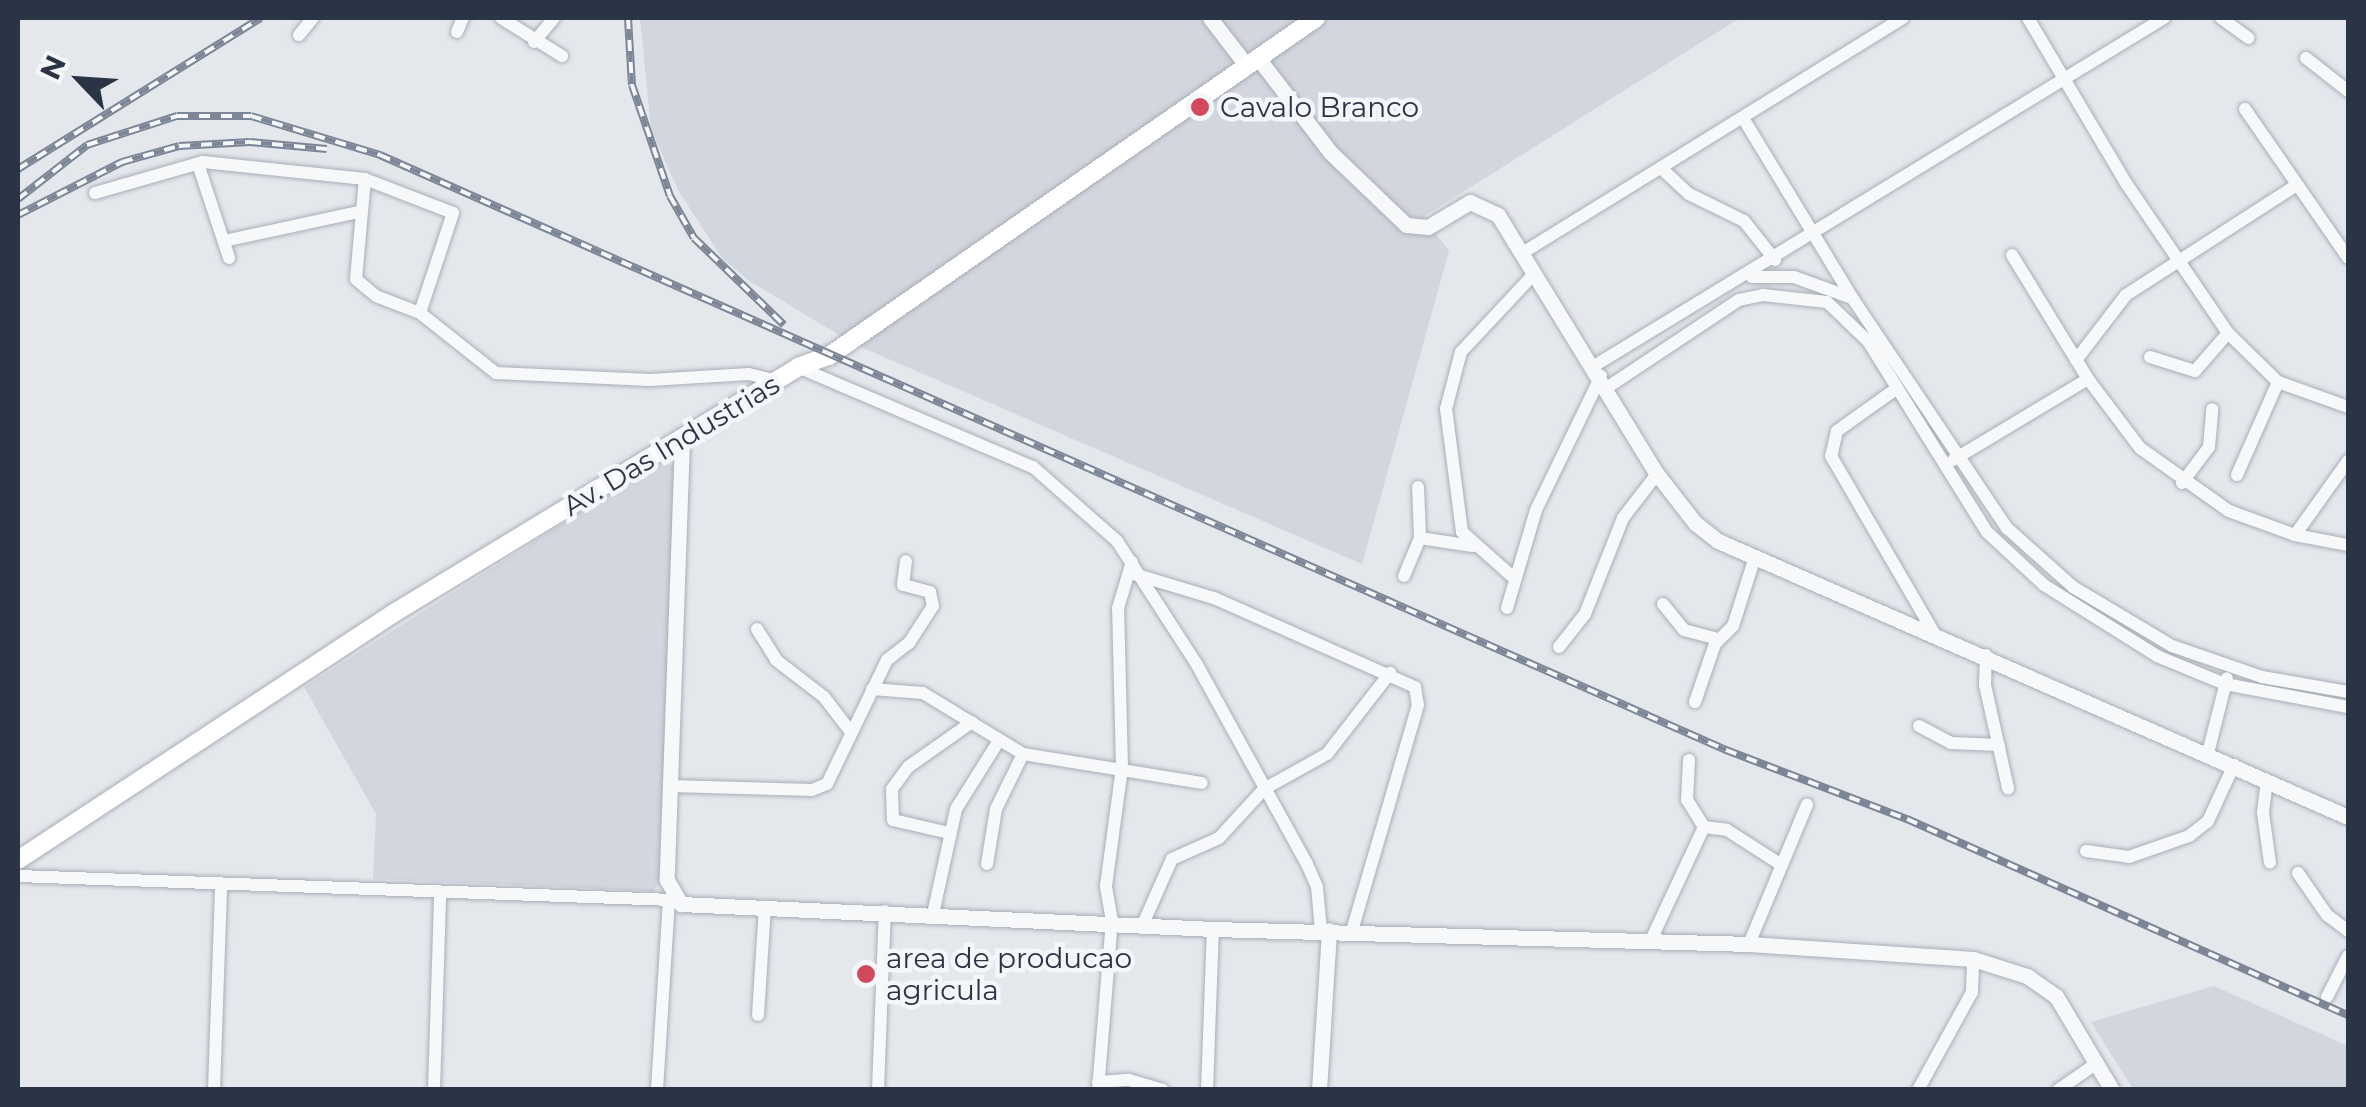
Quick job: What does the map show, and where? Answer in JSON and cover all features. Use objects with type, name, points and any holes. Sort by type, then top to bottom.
[{"type":"main road","name":"Av. Das Industrias","points":[[18,860],[394,613],[798,368],[845,345],[1316,18]]},
{"type":"street","points":[[299,35],[313,18]]},
{"type":"street","points":[[457,32],[463,18]]},
{"type":"street","points":[[502,18],[534,42],[562,56]]},
{"type":"street","points":[[534,42],[554,18]]},
{"type":"street","points":[[1210,18],[1330,152],[1406,225],[1428,227],[1479,203],[1498,215],[1601,376],[1657,474],[1695,524],[1756,556],[2348,817]]},
{"type":"street","points":[[1524,252],[1903,18]]},
{"type":"street","points":[[2028,18],[2178,262],[2228,333],[2278,382],[2348,407]]},
{"type":"street","points":[[1506,608],[1536,510],[1601,376],[1669,322],[1776,260],[2164,18]]},
{"type":"street","points":[[2221,18],[2249,38]]},
{"type":"street","points":[[2306,58],[2348,91]]},
{"type":"street","points":[[2245,109],[2348,258]]},
{"type":"street","points":[[1743,118],[1818,233],[1854,299],[1882,334],[2007,528],[2073,587],[2172,646],[2230,666],[2348,692]]},
{"type":"street","points":[[198,164],[229,258]]},
{"type":"street","points":[[95,193],[198,164],[274,166],[365,179],[453,212],[420,313]]},
{"type":"street","points":[[1661,168],[1689,194],[1750,226],[1776,260]]},
{"type":"street","points":[[365,179],[358,212],[360,286],[420,313],[481,363],[514,377],[749,374],[777,382]]},
{"type":"street","points":[[2076,360],[2126,296],[2295,186]]},
{"type":"street","points":[[224,241],[358,212]]},
{"type":"street","points":[[2012,254],[2088,379],[2140,448],[2182,483],[2229,511],[2296,535],[2348,544]]},
{"type":"street","points":[[1515,579],[1472,546],[1459,521],[1446,409],[1466,344],[1534,274]]},
{"type":"street","points":[[1744,278],[1794,277],[1854,299]]},
{"type":"street","points":[[1601,376],[1680,338],[1721,309],[1764,295],[1827,302],[1868,342],[1894,391],[1987,532],[2044,585],[2142,648],[2226,684],[2348,707]]},
{"type":"street","points":[[1669,322],[1680,338]]},
{"type":"street","points":[[2150,357],[2195,370],[2228,333]]},
{"type":"street","points":[[1868,342],[1882,334]]},
{"type":"street","points":[[798,368],[1033,467],[1117,541],[1196,662],[1317,887],[1326,931],[1319,1090]]},
{"type":"street","points":[[1943,467],[2088,379]]},
{"type":"street","points":[[2237,475],[2278,382]]},
{"type":"street","points":[[1894,391],[1836,431],[1831,456],[1933,632]]},
{"type":"street","points":[[2182,483],[2209,447],[2212,410]]},
{"type":"street","points":[[656,1090],[671,900],[667,880],[682,440]]},
{"type":"street","points":[[2296,535],[2348,461]]},
{"type":"street","points":[[1558,647],[1585,614],[1623,518],[1657,474]]},
{"type":"street","points":[[1404,576],[1420,538],[1418,487]]},
{"type":"street","points":[[1420,538],[1472,546]]},
{"type":"street","points":[[1695,702],[1718,639],[1732,626],[1756,556]]},
{"type":"street","points":[[670,786],[820,789],[887,660],[910,644],[933,606],[930,592],[904,584],[906,560]]},
{"type":"street","points":[[1133,568],[1214,598],[1415,687],[1418,706],[1352,931]]},
{"type":"street","points":[[1133,568],[1118,608],[1122,768],[1106,886],[1112,922],[1098,1086],[1129,1080],[1163,1090]]},
{"type":"street","points":[[1662,604],[1684,630],[1718,639]]},
{"type":"street","points":[[757,628],[776,660],[824,697],[850,731]]},
{"type":"street","points":[[1986,655],[1985,685],[2008,788]]},
{"type":"street","points":[[2208,753],[2230,666]]},
{"type":"street","points":[[1144,924],[1172,859],[1218,838],[1264,789],[1327,754],[1390,674]]},
{"type":"street","points":[[872,689],[923,693],[998,742],[1024,754],[1202,783]]},
{"type":"street","points":[[949,833],[894,820],[892,789],[908,767],[972,722]]},
{"type":"street","points":[[1918,726],[1951,743],[1999,745]]},
{"type":"street","points":[[933,914],[949,833],[962,795],[998,742]]},
{"type":"street","points":[[987,864],[996,809],[1024,754]]},
{"type":"street","points":[[1689,760],[1686,800],[1704,827],[1726,830],[1780,864]]},
{"type":"street","points":[[2086,851],[2129,858],[2189,836],[2208,821],[2234,765]]},
{"type":"street","points":[[2267,780],[2262,813],[2270,863]]},
{"type":"street","points":[[1750,944],[1807,805]]},
{"type":"street","points":[[1651,940],[1704,827]]},
{"type":"street","points":[[2298,873],[2327,916],[2348,931]]},
{"type":"street","points":[[18,876],[221,888],[671,900],[1213,929],[1750,944],[1973,960],[2027,976],[2056,996],[2112,1090]]},
{"type":"street","points":[[214,1090],[221,888]]},
{"type":"street","points":[[434,1090],[440,895]]},
{"type":"street","points":[[758,1015],[765,908]]},
{"type":"street","points":[[878,1090],[885,911]]},
{"type":"street","points":[[1207,1090],[1213,929]]},
{"type":"street","points":[[2327,997],[2348,956]]},
{"type":"street","points":[[1918,1090],[1972,992],[1973,960]]},
{"type":"street","points":[[2058,1090],[2097,1062]]},
{"type":"shaded area","points":[[640,18],[1740,18],[1423,217],[1449,251],[1362,564],[854,344],[748,280],[722,258],[678,190],[651,129]]},
{"type":"shaded area","points":[[657,464],[674,465],[662,880],[653,891],[373,879],[376,814],[304,687]]},
{"type":"shaded area","points":[[2214,986],[2348,1046],[2348,1089],[2133,1089],[2091,1022]]},
{"type":"railway","points":[[18,169],[261,18]]},
{"type":"railway","points":[[628,18],[632,85],[670,196],[694,238],[784,325]]},
{"type":"railway","points":[[18,199],[87,145],[177,116],[251,116],[380,155],[1726,750],[1907,819],[2348,1015]]},
{"type":"railway","points":[[18,215],[122,162],[179,146],[250,142],[327,149]]},
{"type":"place","name":"Cavalo Branco","points":[[1200,107]]},
{"type":"place","name":"area de producao agricula","points":[[866,974]]}]
